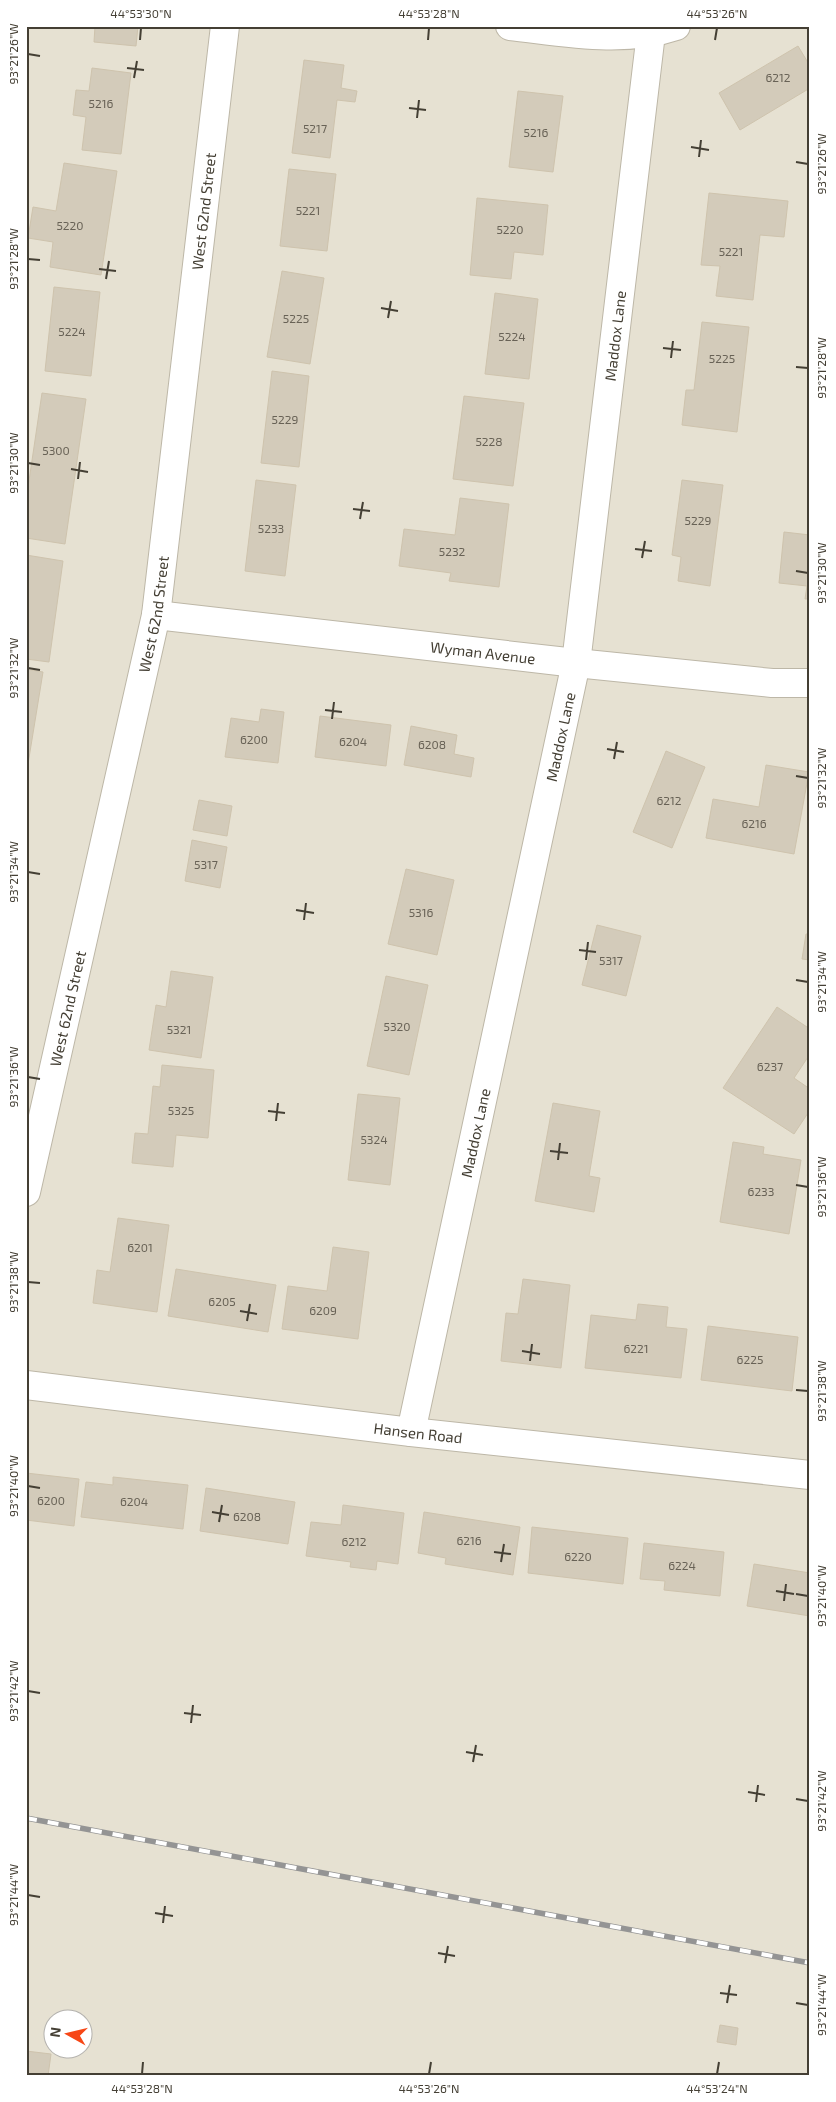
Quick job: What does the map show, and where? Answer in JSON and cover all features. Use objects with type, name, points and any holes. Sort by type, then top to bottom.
[{"type":"street","name":"West 62nd Street","points":[[26,1192],[156,615],[226,26]]},
{"type":"street","points":[[510,26],[613,36],[663,29]]},
{"type":"street","name":"Maddox Lane","points":[[411,1432],[576,663],[663,29]]},
{"type":"street","name":"Wyman Avenue","points":[[156,615],[576,663],[772,683],[810,683]]},
{"type":"street","name":"Hansen Road","points":[[26,1385],[411,1432],[810,1475]]},
{"type":"shaded area","points":[[26,26],[810,26],[810,2076],[26,2076]]},
{"type":"building","points":[[95,26],[138,26],[136,46],[94,42]]},
{"type":"building","points":[[798,46],[810,66],[810,88],[740,130],[719,93]]},
{"type":"building","points":[[304,60],[344,65],[341,88],[357,91],[355,102],[337,100],[330,158],[292,153]]},
{"type":"building","points":[[92,68],[131,73],[121,154],[82,150],[86,117],[73,115],[76,90],[89,91]]},
{"type":"building","points":[[518,91],[563,96],[553,172],[509,167]]},
{"type":"building","points":[[64,163],[117,171],[101,275],[50,267],[53,242],[28,238],[33,207],[56,211]]},
{"type":"building","points":[[289,169],[336,174],[327,251],[280,246]]},
{"type":"building","points":[[709,193],[788,201],[784,237],[760,235],[753,300],[716,296],[720,266],[701,265]]},
{"type":"building","points":[[477,198],[548,205],[543,255],[514,252],[511,279],[470,275]]},
{"type":"building","points":[[282,271],[324,278],[310,364],[267,357]]},
{"type":"building","points":[[54,287],[100,292],[91,376],[45,371]]},
{"type":"building","points":[[495,293],[538,299],[529,379],[485,374]]},
{"type":"building","points":[[702,322],[749,327],[737,432],[682,425],[686,390],[694,390]]},
{"type":"building","points":[[272,371],[309,376],[299,467],[261,463]]},
{"type":"building","points":[[42,393],[86,399],[65,544],[26,538],[26,501]]},
{"type":"building","points":[[464,396],[524,403],[513,486],[453,479]]},
{"type":"building","points":[[256,480],[296,485],[285,576],[245,571]]},
{"type":"building","points":[[682,480],[723,485],[710,586],[678,581],[681,557],[672,555]]},
{"type":"building","points":[[460,498],[509,504],[499,587],[449,581],[451,573],[399,566],[404,529],[455,535]]},
{"type":"building","points":[[784,532],[810,535],[810,599],[805,599],[807,586],[779,583]]},
{"type":"building","points":[[26,555],[63,561],[49,662],[26,659]]},
{"type":"building","points":[[26,669],[43,672],[28,764],[26,763]]},
{"type":"building","points":[[261,709],[284,712],[278,763],[225,757],[231,718],[259,722]]},
{"type":"building","points":[[320,716],[391,725],[386,766],[315,757]]},
{"type":"building","points":[[411,726],[457,735],[454,754],[474,758],[471,777],[404,765]]},
{"type":"building","points":[[666,751],[705,767],[672,848],[633,832]]},
{"type":"building","points":[[766,765],[809,772],[794,854],[706,838],[713,799],[759,807]]},
{"type":"building","points":[[199,800],[232,806],[227,836],[193,830]]},
{"type":"building","points":[[192,840],[227,847],[220,888],[185,881]]},
{"type":"building","points":[[406,869],[454,880],[437,955],[388,944]]},
{"type":"building","points":[[597,925],[641,936],[626,996],[582,985]]},
{"type":"building","points":[[806,934],[810,934],[810,960],[802,959]]},
{"type":"building","points":[[171,971],[213,977],[201,1058],[149,1050],[156,1005],[166,1007]]},
{"type":"building","points":[[386,976],[428,985],[409,1075],[367,1066]]},
{"type":"building","points":[[777,1007],[810,1029],[810,1054],[794,1078],[810,1089],[810,1110],[794,1134],[723,1088]]},
{"type":"building","points":[[162,1065],[214,1070],[208,1138],[176,1135],[173,1167],[132,1163],[135,1133],[148,1134],[153,1086],[160,1087]]},
{"type":"building","points":[[358,1094],[400,1098],[390,1185],[348,1180]]},
{"type":"building","points":[[553,1103],[600,1111],[589,1176],[600,1178],[594,1212],[535,1201]]},
{"type":"building","points":[[733,1142],[764,1147],[763,1154],[801,1160],[789,1234],[720,1222]]},
{"type":"building","points":[[118,1218],[169,1225],[157,1312],[93,1303],[97,1270],[110,1272]]},
{"type":"building","points":[[333,1247],[369,1252],[358,1339],[282,1329],[288,1286],[327,1291]]},
{"type":"building","points":[[176,1269],[276,1285],[268,1332],[168,1316]]},
{"type":"building","points":[[523,1279],[570,1285],[561,1368],[501,1361],[506,1313],[518,1314]]},
{"type":"building","points":[[638,1304],[668,1307],[666,1327],[687,1329],[681,1378],[585,1368],[591,1315],[636,1320]]},
{"type":"building","points":[[708,1326],[798,1337],[792,1391],[701,1380]]},
{"type":"building","points":[[26,1473],[79,1479],[74,1526],[26,1520]]},
{"type":"building","points":[[113,1477],[188,1485],[183,1529],[81,1517],[86,1482],[113,1485]]},
{"type":"building","points":[[206,1488],[295,1502],[288,1544],[200,1531]]},
{"type":"building","points":[[343,1505],[404,1513],[398,1564],[377,1561],[376,1570],[350,1567],[351,1562],[306,1556],[311,1522],[341,1525]]},
{"type":"building","points":[[424,1512],[520,1527],[513,1575],[445,1564],[446,1558],[418,1553]]},
{"type":"building","points":[[532,1527],[628,1538],[623,1584],[528,1573]]},
{"type":"building","points":[[644,1543],[724,1552],[720,1596],[664,1590],[665,1581],[640,1579]]},
{"type":"building","points":[[754,1564],[810,1573],[810,1616],[747,1606]]},
{"type":"building","points":[[720,2025],[738,2028],[736,2045],[717,2042]]},
{"type":"building","points":[[26,2051],[42,2053],[42,2060],[50,2060],[48,2076],[26,2076]]},
{"type":"railway","points":[[26,1818],[810,1963]]}]
